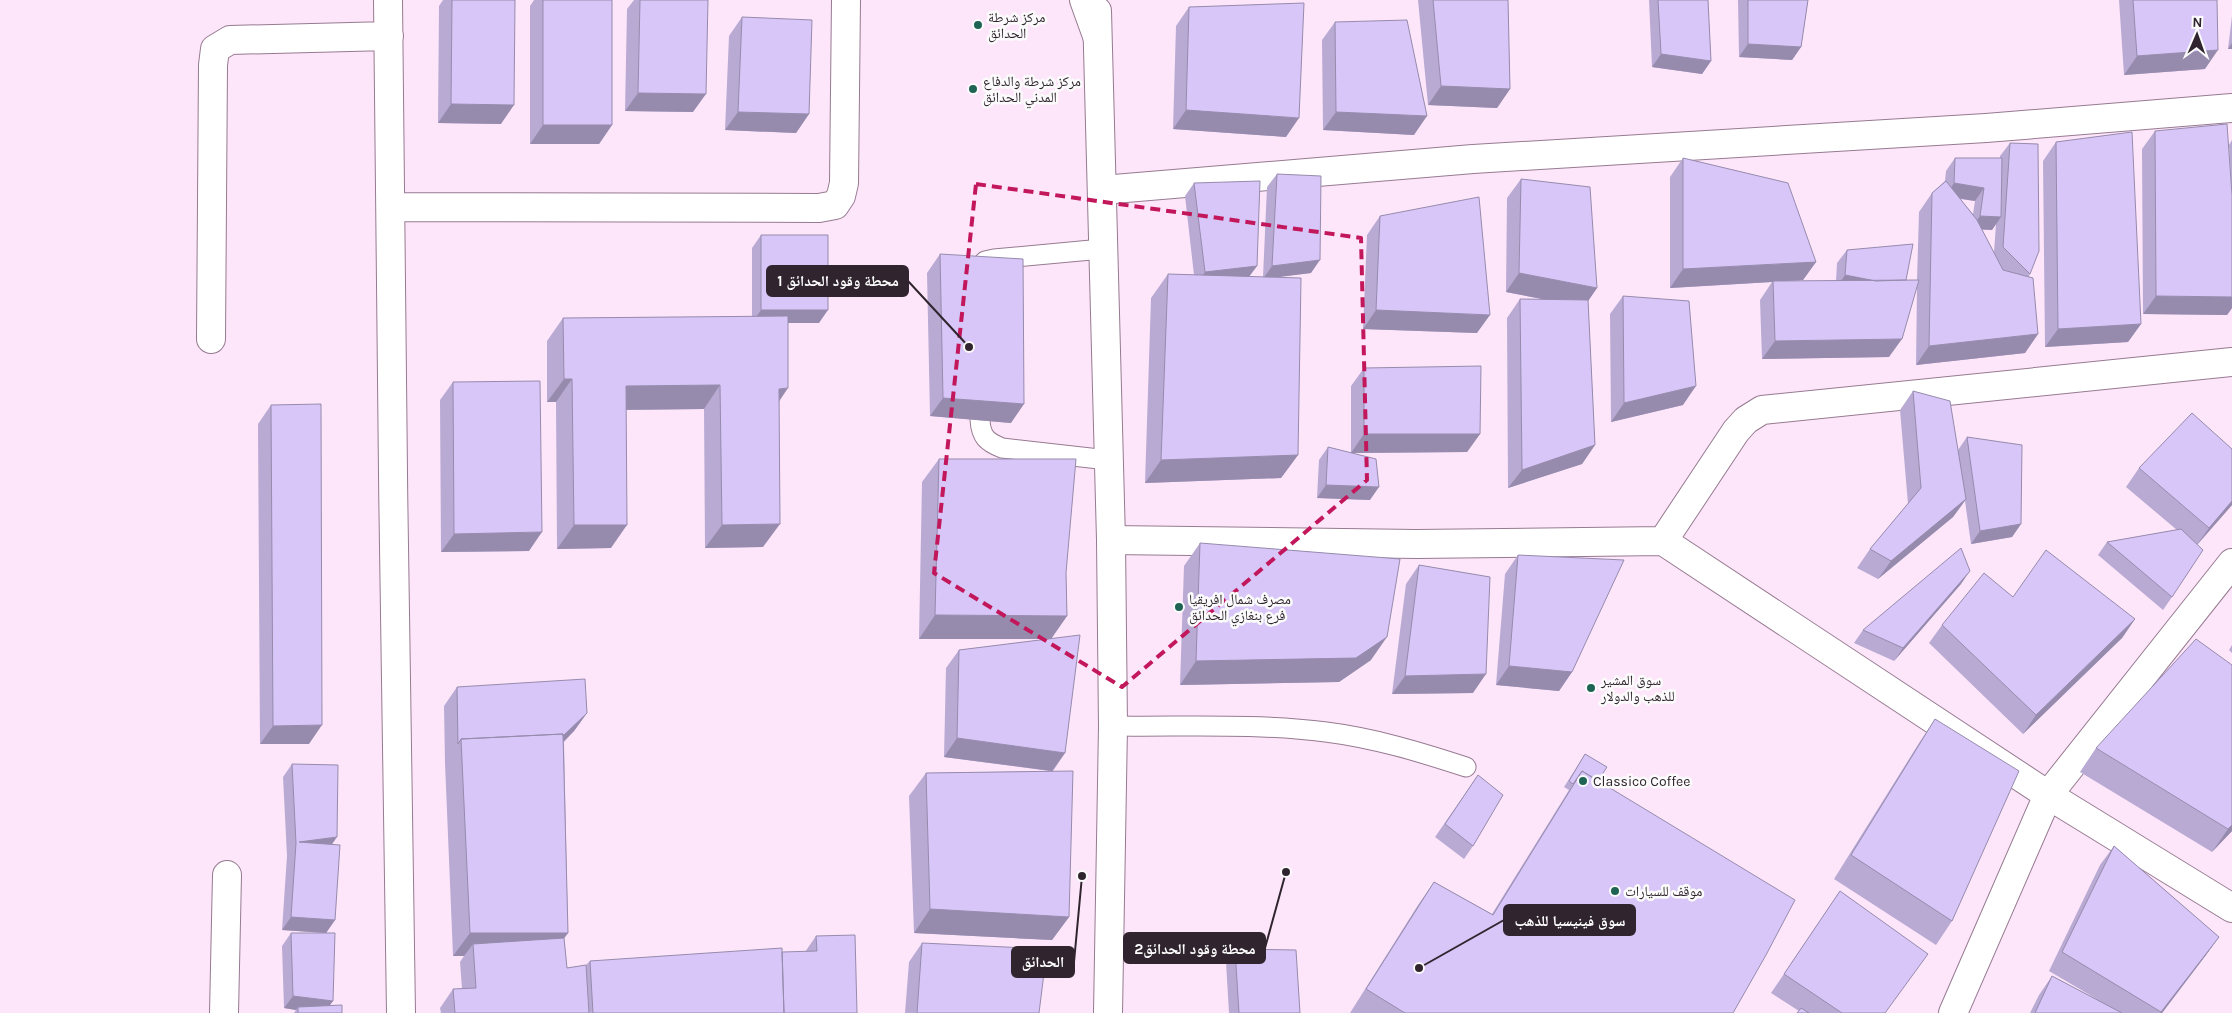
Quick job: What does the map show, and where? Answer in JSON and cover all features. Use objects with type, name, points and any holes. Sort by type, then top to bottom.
[{"type":"street","points":[[388,0],[391,207],[390,352],[401,1013]]},
{"type":"street","points":[[391,207],[819,208],[835,205],[841,196],[844,182],[846,0]]},
{"type":"street","points":[[1084,0],[1097,36]]},
{"type":"street","points":[[1097,0],[1111,540],[1113,726],[1108,1013]]},
{"type":"street","points":[[211,339],[213,65],[215,49],[230,40],[389,36]]},
{"type":"street","points":[[1102,190],[1473,159],[1986,128],[2232,108]]},
{"type":"street","points":[[1663,541],[1736,431],[1746,420],[1762,410],[2232,362]]},
{"type":"street","points":[[1111,540],[1416,544],[1663,541],[2048,795],[2232,908]]},
{"type":"street","points":[[1953,1013],[2048,795],[2232,564]]},
{"type":"street","points":[[224,1013],[227,875]]},
{"type":"lane","points":[[980,276],[980,268],[985,261],[994,259],[1102,249]]},
{"type":"lane","points":[[980,420],[981,432],[988,442],[1002,448],[1108,460]]},
{"type":"lane","points":[[1113,726],[1277,729],[1326,732],[1412,749],[1466,767]]},
{"type":"highlighted area","points":[[976,184],[1361,238],[1367,480],[1122,687],[934,573]]},
{"type":"building","points":[[452,0],[515,0],[514,105],[451,104]]},
{"type":"building","points":[[543,0],[612,0],[612,125],[543,125]]},
{"type":"building","points":[[640,0],[708,0],[706,94],[638,93]]},
{"type":"building","points":[[1433,0],[1508,0],[1510,89],[1441,86]]},
{"type":"building","points":[[1658,0],[1708,0],[1711,61],[1661,54]]},
{"type":"building","points":[[1748,0],[1808,0],[1801,47],[1748,44]]},
{"type":"building","points":[[2133,0],[2217,0],[2218,50],[2137,56]]},
{"type":"building","points":[[1304,3],[1299,118],[1186,110],[1189,7]]},
{"type":"building","points":[[742,17],[812,20],[809,114],[738,112]]},
{"type":"building","points":[[1407,20],[1427,116],[1336,112],[1335,22]]},
{"type":"building","points":[[2227,124],[2232,195],[2232,297],[2156,296],[2155,131]]},
{"type":"building","points":[[2132,132],[2141,324],[2058,329],[2056,142]]},
{"type":"building","points":[[2010,143],[2038,144],[2039,251],[2030,274],[2003,247]]},
{"type":"building","points":[[1683,158],[1788,183],[1816,262],[1683,269]]},
{"type":"building","points":[[1955,158],[2002,158],[2001,217],[1980,216],[1984,188],[1954,183]]},
{"type":"building","points":[[1277,174],[1321,176],[1320,260],[1272,266]]},
{"type":"building","points":[[1521,179],[1590,187],[1597,288],[1519,273]]},
{"type":"building","points":[[1260,181],[1257,266],[1205,272],[1194,183]]},
{"type":"building","points":[[1946,181],[1977,220],[2003,270],[2033,278],[2038,334],[1929,346],[1932,193]]},
{"type":"building","points":[[1479,197],[1490,315],[1376,310],[1380,216]]},
{"type":"building","points":[[761,235],[828,235],[828,310],[761,310]]},
{"type":"building","points":[[1913,244],[1906,280],[1876,281],[1845,275],[1847,250]]},
{"type":"building","points":[[940,254],[1023,259],[1024,404],[943,398]]},
{"type":"building","points":[[1168,274],[1301,278],[1298,455],[1161,460]]},
{"type":"building","points":[[1919,280],[1902,339],[1775,341],[1773,281]]},
{"type":"building","points":[[1623,296],[1689,301],[1696,386],[1624,403]]},
{"type":"building","points":[[1520,299],[1588,300],[1595,445],[1522,470]]},
{"type":"building","points":[[788,316],[788,388],[779,389],[780,524],[722,525],[720,385],[626,386],[627,525],[574,525],[572,379],[564,379],[563,318]]},
{"type":"building","points":[[1481,366],[1480,434],[1364,434],[1364,368]]},
{"type":"building","points":[[540,381],[542,532],[454,534],[453,382]]},
{"type":"building","points":[[1913,391],[1950,401],[1966,499],[1891,561],[1870,549],[1921,488]]},
{"type":"building","points":[[321,404],[322,725],[273,726],[271,405]]},
{"type":"building","points":[[2192,413],[2232,449],[2232,501],[2209,528],[2139,468]]},
{"type":"building","points":[[1967,437],[2022,445],[2021,524],[1980,531]]},
{"type":"building","points":[[1328,447],[1376,459],[1379,487],[1326,485]]},
{"type":"building","points":[[939,459],[1076,459],[1066,573],[1067,616],[935,615]]},
{"type":"building","points":[[2181,529],[2203,550],[2172,597],[2107,542]]},
{"type":"building","points":[[1200,543],[1400,559],[1387,637],[1356,658],[1196,661]]},
{"type":"building","points":[[1961,548],[1970,571],[1903,648],[1863,630]]},
{"type":"building","points":[[2046,550],[2135,619],[2036,715],[1942,625],[1984,573],[2013,597]]},
{"type":"building","points":[[1518,555],[1624,560],[1572,672],[1509,666]]},
{"type":"building","points":[[1419,565],[1490,577],[1486,674],[1405,676]]},
{"type":"building","points":[[1080,635],[1065,753],[957,738],[959,650]]},
{"type":"building","points":[[2196,639],[2232,665],[2232,825],[2228,829],[2096,748]]},
{"type":"building","points":[[585,679],[587,713],[563,736],[563,734],[461,739],[458,744],[457,687]]},
{"type":"building","points":[[1935,719],[2019,771],[1952,921],[1851,855]]},
{"type":"building","points":[[563,734],[568,933],[470,933],[461,739]]},
{"type":"building","points":[[1585,754],[1607,767],[1598,781],[1582,771],[1573,784],[1569,781]]},
{"type":"building","points":[[292,764],[338,765],[337,837],[299,842],[340,845],[335,920],[291,917],[296,843]]},
{"type":"building","points":[[1073,771],[1069,917],[930,909],[926,773]]},
{"type":"building","name":"موقف للسيارات","points":[[1582,771],[1795,900],[1733,1013],[1405,1013],[1366,989],[1434,882],[1493,915]]},
{"type":"building","points":[[1478,775],[1503,795],[1473,846],[1445,824]]},
{"type":"building","points":[[2114,846],[2219,937],[2161,1012],[2062,952]]},
{"type":"building","points":[[1840,891],[1928,954],[1885,1013],[1842,1013],[1784,974]]},
{"type":"building","points":[[291,933],[335,933],[333,1001],[293,996]]},
{"type":"building","points":[[855,935],[857,1013],[784,1013],[782,952],[817,951],[816,936]]},
{"type":"building","points":[[564,938],[567,968],[586,965],[589,1013],[455,1013],[453,989],[476,988],[473,944]]},
{"type":"building","points":[[922,943],[1047,949],[1039,1013],[917,1013]]},
{"type":"building","points":[[782,948],[784,1013],[593,1013],[590,961]]},
{"type":"building","points":[[1235,949],[1296,950],[1300,1013],[1239,1013]]},
{"type":"building","points":[[2052,976],[2122,1013],[2035,1013]]},
{"type":"building","points":[[342,1005],[342,1013],[298,1013],[298,1007]]},
{"type":"building","points":[[1801,1008],[1809,1013],[1797,1013]]},
{"type":"place","name":"مركز شرطة الحدائق","points":[[978,25]]},
{"type":"place","name":"مركز شرطة والدفاع المدني الحدائق","points":[[973,89]]},
{"type":"place","name":"محطة وقود الحدائق 1","points":[[969,347]]},
{"type":"place","name":"مصرف شمال افريقيا فرع بنغازي الحدائق","points":[[1179,607]]},
{"type":"place","name":"سوق المشير للذهب والدولار","points":[[1591,688]]},
{"type":"place","name":"Classico Coffee","points":[[1583,781]]},
{"type":"place","name":"محطة وقود الحدائق2","points":[[1286,872]]},
{"type":"place","name":"الحدائق","points":[[1082,876]]},
{"type":"place","name":"موقف للسيارات","points":[[1615,891]]},
{"type":"place","name":"سوق فينيسيا للذهب","points":[[1419,968]]}]
